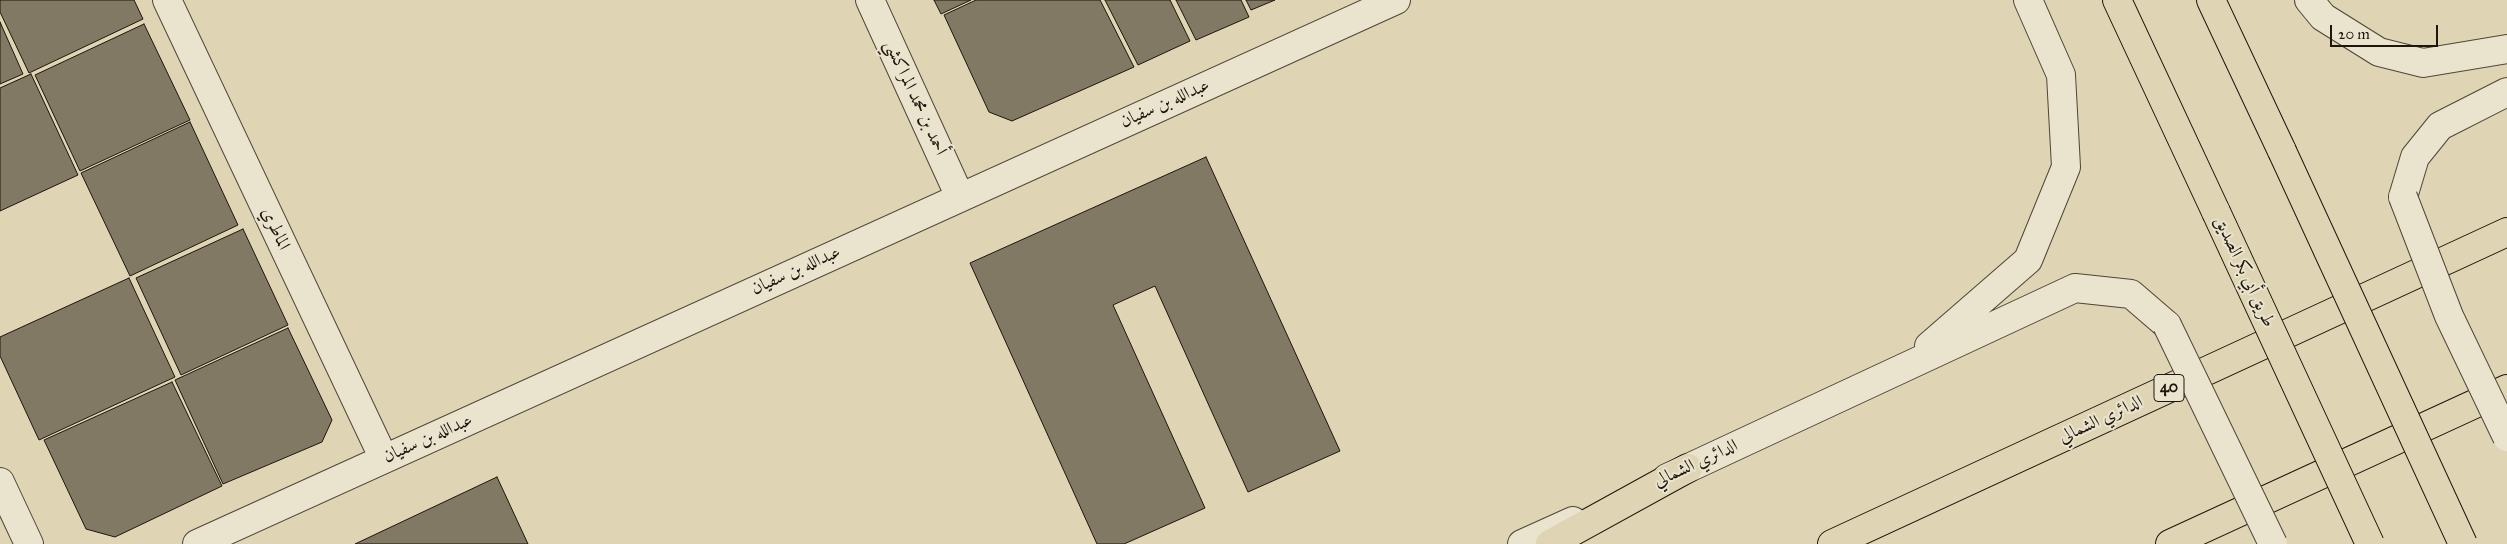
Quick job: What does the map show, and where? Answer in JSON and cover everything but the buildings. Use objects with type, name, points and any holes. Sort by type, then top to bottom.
[{"type":"main road","name":"طريق أبي بكر الصديق","points":[[2117,0],[2370,544]]},
{"type":"main road","points":[[2212,0],[2463,544]]},
{"type":"main road","name":"الدائري الشمالي","points":[[1832,544],[2507,232]]},
{"type":"main road","points":[[2170,544],[2507,389]]},
{"type":"main road","points":[[1550,544],[1688,468]]},
{"type":"street","name":"الماطري","points":[[167,0],[384,459]]},
{"type":"street","name":"أحمد بن محمد المراكشي","points":[[870,0],[960,197]]},
{"type":"street","name":"عبدالله بن سفيان","points":[[197,544],[1396,0]]},
{"type":"street","points":[[1905,367],[2028,260],[2066,167],[2061,75],[2028,0]]},
{"type":"street","points":[[2309,0],[2323,17],[2379,52],[2423,63],[2507,49]]},
{"type":"street","points":[[2507,92],[2440,126],[2415,157],[2403,197],[2449,316],[2507,437]]},
{"type":"street","name":"الدائري الشمالي","points":[[1522,544],[2075,288],[2131,294],[2167,325],[2273,544]]},
{"type":"street","points":[[0,482],[29,544]]}]
